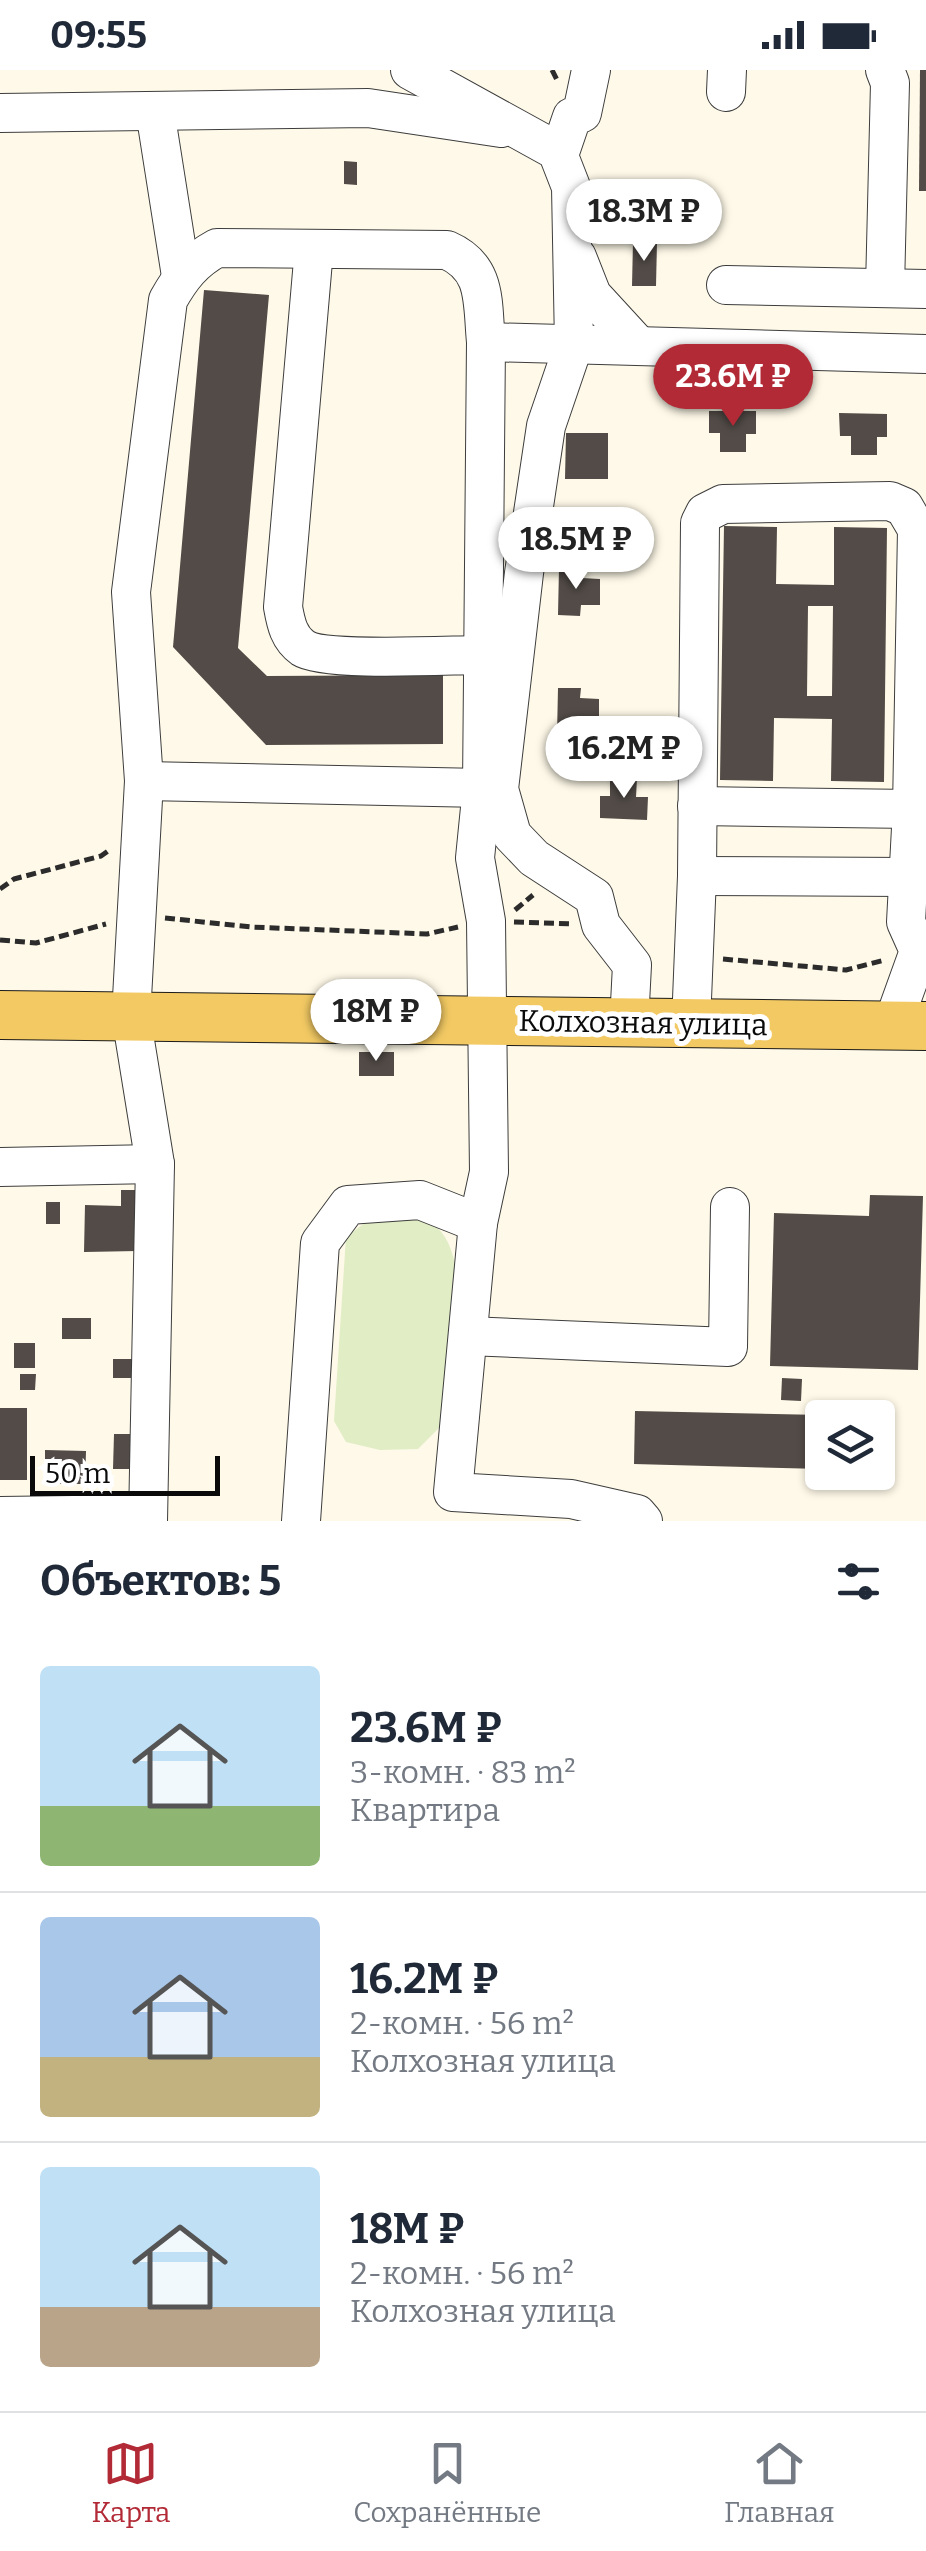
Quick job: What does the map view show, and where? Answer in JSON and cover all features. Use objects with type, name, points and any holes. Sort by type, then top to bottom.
[{"type":"main road","name":"Колхозная улица","points":[[0,1015],[909,1026]]},
{"type":"street","points":[[410,70],[528,132],[559,155],[571,186],[574,344],[546,426],[499,789],[512,835],[534,858],[594,897],[601,925],[632,965],[628,1023]]},
{"type":"street","points":[[559,155],[572,117],[582,113],[591,70]]},
{"type":"street","points":[[885,70],[890,83],[885,288]]},
{"type":"street","points":[[0,113],[368,108],[528,132]]},
{"type":"street","points":[[155,111],[182,276]]},
{"type":"street","points":[[572,244],[592,295],[637,344]]},
{"type":"street","points":[[0,1516],[148,1517],[154,1164],[131,1016],[144,781],[131,592],[168,300],[182,276],[200,257],[217,248],[447,250],[473,267],[479,281],[486,342],[482,788],[475,858],[486,922],[489,1172],[478,1223],[454,1492],[571,1499],[637,1514],[643,1521]]},
{"type":"street","points":[[314,249],[283,607],[292,638],[317,654],[483,655]]},
{"type":"street","points":[[726,285],[926,289]]},
{"type":"street","points":[[486,342],[926,354]]},
{"type":"street","points":[[691,1024],[698,876],[700,523],[705,514],[724,504],[890,501],[904,507],[917,529],[906,922],[919,951],[909,1026]]},
{"type":"street","points":[[144,781],[482,788]]},
{"type":"street","points":[[698,806],[912,808]]},
{"type":"street","points":[[698,876],[908,877]]},
{"type":"street","points":[[0,1168],[154,1164]]},
{"type":"street","points":[[300,1521],[320,1243],[348,1204],[420,1200],[478,1223]]},
{"type":"street","points":[[468,1336],[728,1347],[730,1207]]},
{"type":"path","points":[[0,889],[14,878],[101,856],[141,824]]},
{"type":"path","points":[[501,922],[559,874]]},
{"type":"green space","points":[[418,1215],[443,1235],[455,1264],[441,1426],[418,1449],[380,1450],[346,1442],[334,1421],[346,1237],[366,1222]]},
{"type":"building","points":[[920,70],[926,70],[926,191],[919,191]]},
{"type":"building","points":[[344,161],[357,162],[357,185],[344,184]]},
{"type":"building","points":[[633,242],[657,242],[656,286],[632,286]]},
{"type":"building","points":[[204,290],[269,295],[238,648],[267,676],[443,675],[443,744],[266,745],[173,647]]},
{"type":"building","points":[[709,411],[756,411],[756,434],[746,434],[746,452],[720,452],[720,433],[709,433]]},
{"type":"building","points":[[839,413],[887,414],[887,437],[877,437],[877,455],[851,455],[851,436],[840,436]]},
{"type":"building","points":[[566,433],[608,433],[608,479],[565,479]]},
{"type":"building","points":[[724,526],[777,527],[776,584],[834,585],[834,527],[887,528],[884,782],[831,781],[832,719],[774,718],[773,781],[720,780]],"holes":[[[808,606],[833,606],[832,696],[807,696]]]},
{"type":"building","points":[[559,568],[582,568],[582,578],[600,579],[600,605],[581,605],[580,616],[558,615]]},
{"type":"building","points":[[558,688],[581,688],[580,698],[599,699],[599,725],[579,724],[579,736],[557,735]]},
{"type":"building","points":[[610,777],[637,778],[636,797],[648,797],[647,820],[600,818],[600,796],[610,796]]},
{"type":"building","points":[[359,1052],[394,1052],[394,1076],[359,1076]]},
{"type":"building","points":[[121,1190],[137,1190],[137,1251],[84,1252],[85,1205],[121,1206]]},
{"type":"building","points":[[870,1195],[923,1196],[918,1370],[770,1366],[774,1213],[869,1216]]},
{"type":"building","points":[[46,1202],[60,1202],[60,1224],[46,1224]]},
{"type":"building","points":[[62,1318],[91,1318],[91,1339],[62,1339]]},
{"type":"building","points":[[14,1343],[35,1343],[35,1368],[14,1368]]},
{"type":"building","points":[[113,1359],[135,1359],[135,1378],[113,1378]]},
{"type":"building","points":[[20,1374],[36,1374],[35,1390],[20,1390]]},
{"type":"building","points":[[782,1378],[802,1379],[801,1401],[781,1400]]},
{"type":"building","points":[[0,1408],[27,1408],[27,1480],[0,1480]]},
{"type":"building","points":[[635,1411],[805,1415],[805,1469],[634,1464]]},
{"type":"building","points":[[114,1434],[133,1434],[132,1469],[113,1469]]},
{"type":"building","points":[[45,1450],[86,1451],[85,1484],[45,1484]]}]
